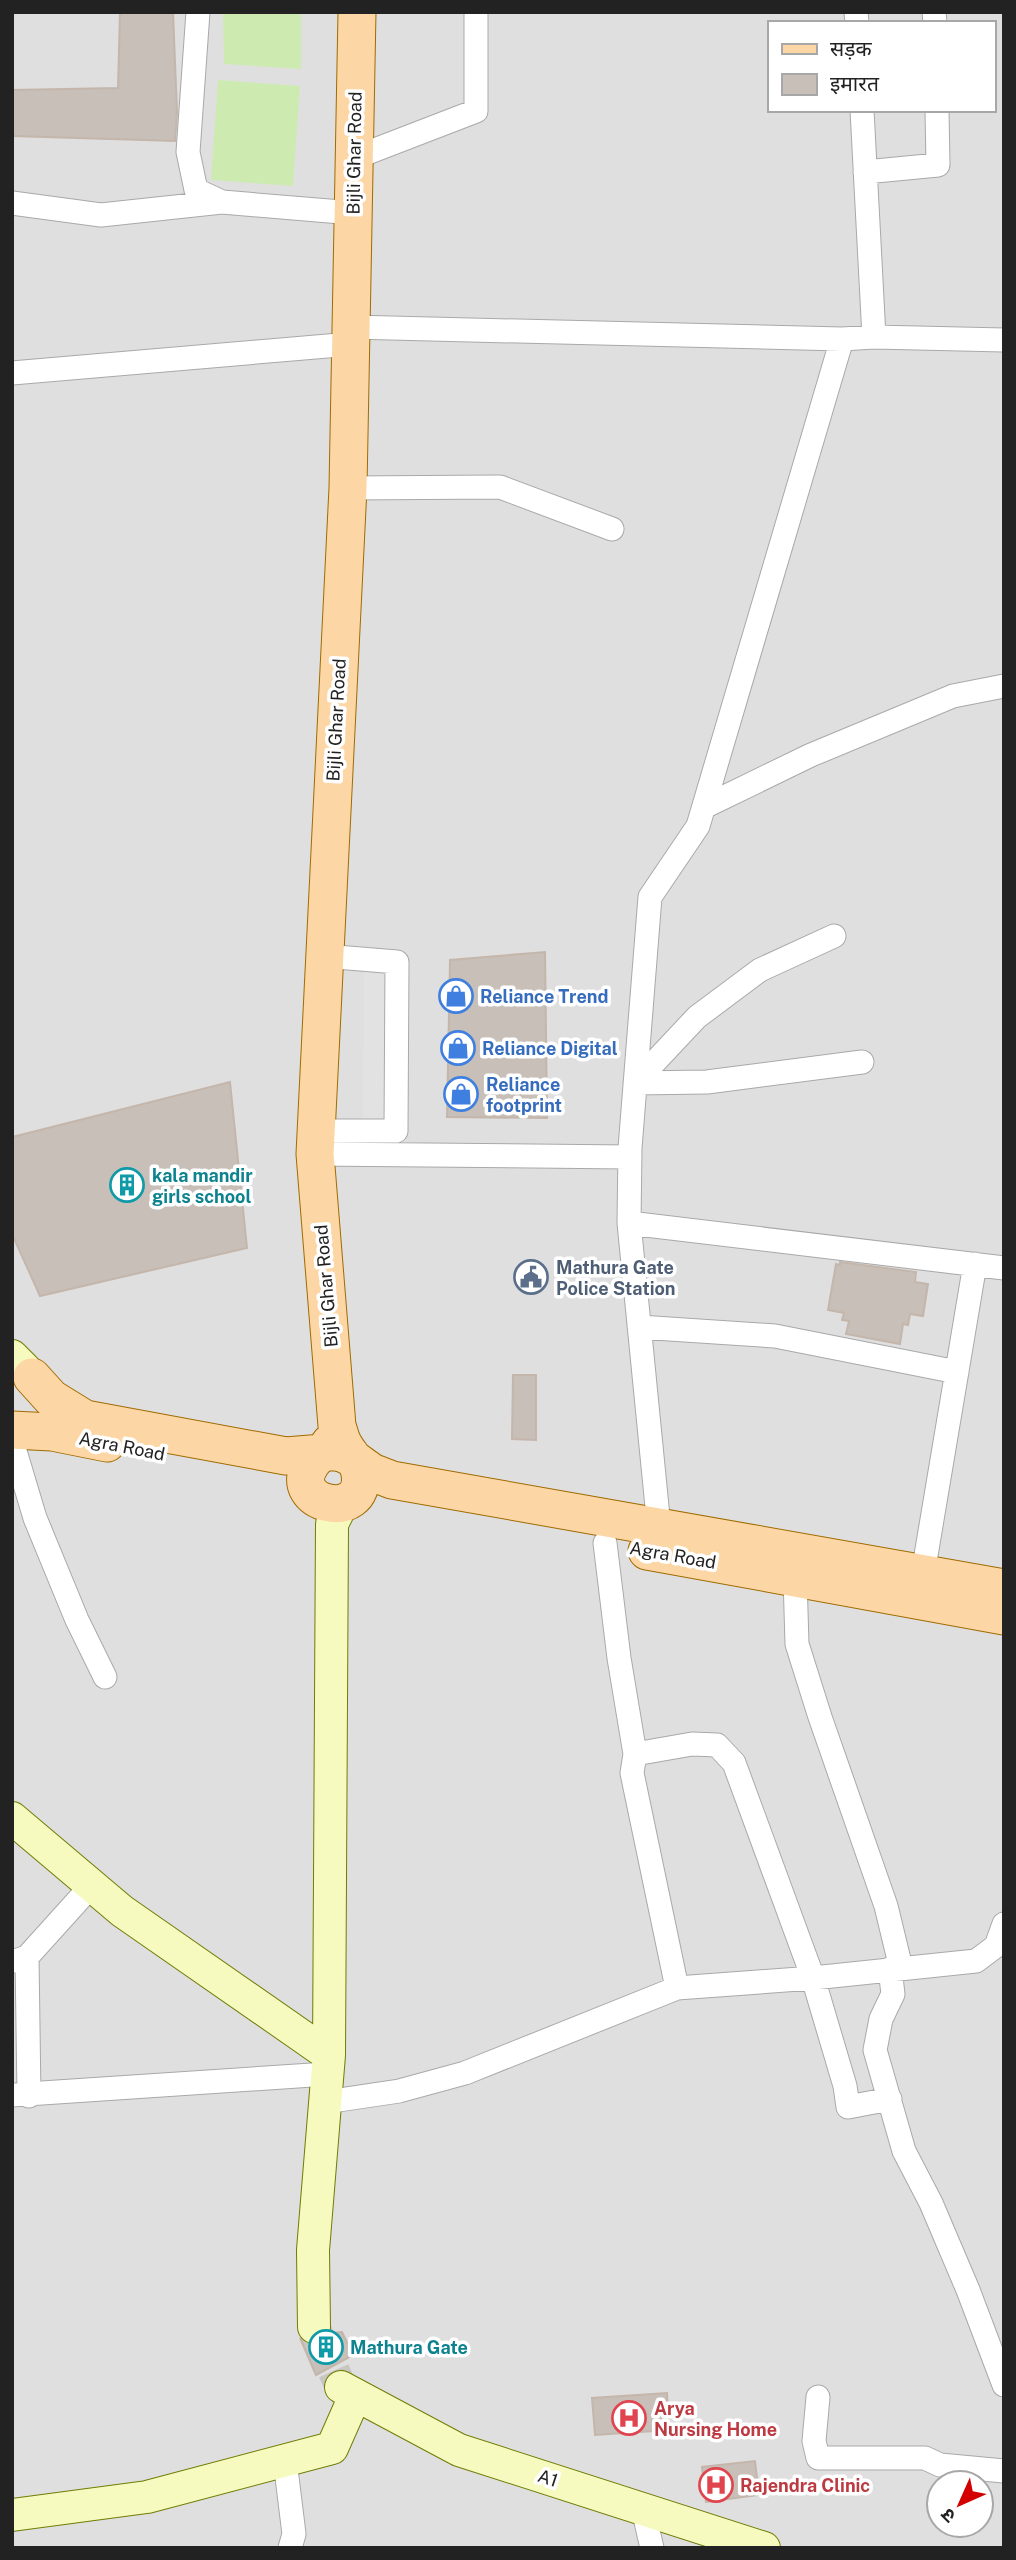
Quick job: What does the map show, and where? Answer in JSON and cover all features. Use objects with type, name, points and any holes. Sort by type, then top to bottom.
[{"type":"main road","name":"Bijli Ghar Road","points":[[338,1446],[315,1143],[348,488],[357,12]]},
{"type":"main road","name":"Agra Road","points":[[20,1366],[51,1398],[85,1419],[286,1456],[338,1446],[374,1473],[392,1480],[659,1527],[921,1586],[1004,1616]]},
{"type":"main road","points":[[12,1429],[29,1419],[37,1399],[37,1388],[20,1366]]},
{"type":"main road","name":"Agra Road","points":[[12,1429],[52,1432],[274,1476],[296,1484],[326,1505],[366,1502],[391,1504],[795,1577],[921,1586],[1004,1588]]},
{"type":"main road","points":[[314,2327],[313,2250],[327,2077],[326,1505],[307,1476],[313,1460],[338,1446],[358,1466],[360,1484],[357,1493],[326,1505]]},
{"type":"main road","points":[[12,1818],[327,2077]]},
{"type":"main road","name":"A1","points":[[285,2460],[332,2448],[348,2392],[459,2450],[764,2548]]},
{"type":"main road","points":[[12,2515],[147,2497],[285,2460]]},
{"type":"street","points":[[198,12],[188,152],[195,190],[222,202]]},
{"type":"street","points":[[354,158],[476,111],[476,12]]},
{"type":"street","points":[[862,112],[874,337]]},
{"type":"street","points":[[865,172],[938,165],[937,112]]},
{"type":"street","points":[[12,203],[101,215],[222,202],[353,213]]},
{"type":"street","points":[[12,373],[351,335],[1004,340]]},
{"type":"street","points":[[659,1527],[629,1223],[630,1157],[650,897],[698,826],[842,339]]},
{"type":"street","points":[[348,488],[500,487],[612,529]]},
{"type":"street","points":[[704,807],[811,755],[953,696],[1004,686]]},
{"type":"street","points":[[635,1083],[698,1017],[760,970],[834,936]]},
{"type":"street","points":[[315,1143],[396,1131],[397,962],[324,956]]},
{"type":"street","points":[[635,1083],[707,1082],[862,1062]]},
{"type":"street","points":[[315,1143],[630,1157]]},
{"type":"street","points":[[629,1223],[1004,1268]]},
{"type":"street","points":[[921,1586],[975,1264]]},
{"type":"street","points":[[639,1327],[775,1336],[957,1372]]},
{"type":"street","points":[[12,1441],[35,1518],[76,1620],[105,1677]]},
{"type":"street","points":[[605,1543],[619,1658],[635,1754],[632,1773],[677,1988]]},
{"type":"street","points":[[795,1577],[797,1644],[886,1906],[895,1968],[893,1994],[881,2019],[875,2050],[904,2151],[942,2228],[1004,2385]]},
{"type":"street","points":[[635,1754],[692,1745],[717,1745],[734,1763],[813,1978],[845,2087],[848,2106],[890,2099]]},
{"type":"street","points":[[92,1885],[20,1959],[20,2095],[327,2077],[399,2091],[465,2073],[677,1988],[813,1978],[976,1961],[996,1946],[1004,1924]]},
{"type":"street","points":[[818,2397],[814,2441],[818,2458],[925,2458],[940,2465],[1004,2471]]},
{"type":"street","points":[[285,2460],[294,2534],[290,2548]]},
{"type":"street","points":[[643,2509],[652,2548]]},
{"type":"shaded area","points":[[12,12],[1004,12],[1004,2548],[12,2548]]},
{"type":"shaded area","points":[[364,968],[392,970],[387,1123],[363,1120]]},
{"type":"green space","points":[[223,12],[301,12],[301,69],[224,64]]},
{"type":"green space","points":[[218,80],[300,86],[293,186],[211,180]]},
{"type":"building","points":[[120,12],[173,12],[177,112],[175,141],[12,136],[12,90],[118,88]]},
{"type":"building","points":[[545,952],[547,1118],[447,1117],[450,960]]},
{"type":"building","name":"kala mandir girls school","points":[[230,1082],[247,1248],[40,1296],[12,1234],[12,1137]]},
{"type":"building","points":[[840,1262],[916,1272],[915,1282],[928,1284],[923,1316],[910,1314],[908,1325],[903,1324],[900,1344],[846,1334],[849,1321],[842,1320],[844,1313],[828,1310],[836,1264],[840,1265]]},
{"type":"building","points":[[513,1375],[536,1375],[536,1440],[512,1439]]},
{"type":"building","name":"Mathura Gate","points":[[342,2332],[353,2355],[316,2375],[300,2338],[315,2345],[324,2342],[331,2333]]},
{"type":"building","points":[[667,2393],[669,2430],[595,2435],[592,2398]]},
{"type":"building","points":[[755,2461],[759,2495],[706,2502],[702,2467]]},
{"type":"tunnel","points":[[314,2327],[341,2387]]},
{"type":"place","name":"Reliance Trend","points":[[456,996]]},
{"type":"place","name":"Reliance Digital","points":[[458,1048]]},
{"type":"place","name":"Reliance footprint","points":[[461,1094]]},
{"type":"place","name":"kala mandir girls school","points":[[127,1185]]},
{"type":"place","name":"Mathura Gate Police Station","points":[[531,1277]]},
{"type":"place","name":"Mathura Gate","points":[[326,2347]]},
{"type":"place","name":"Arya Nursing Home","points":[[629,2418]]},
{"type":"place","name":"Rajendra Clinic","points":[[716,2485]]}]
